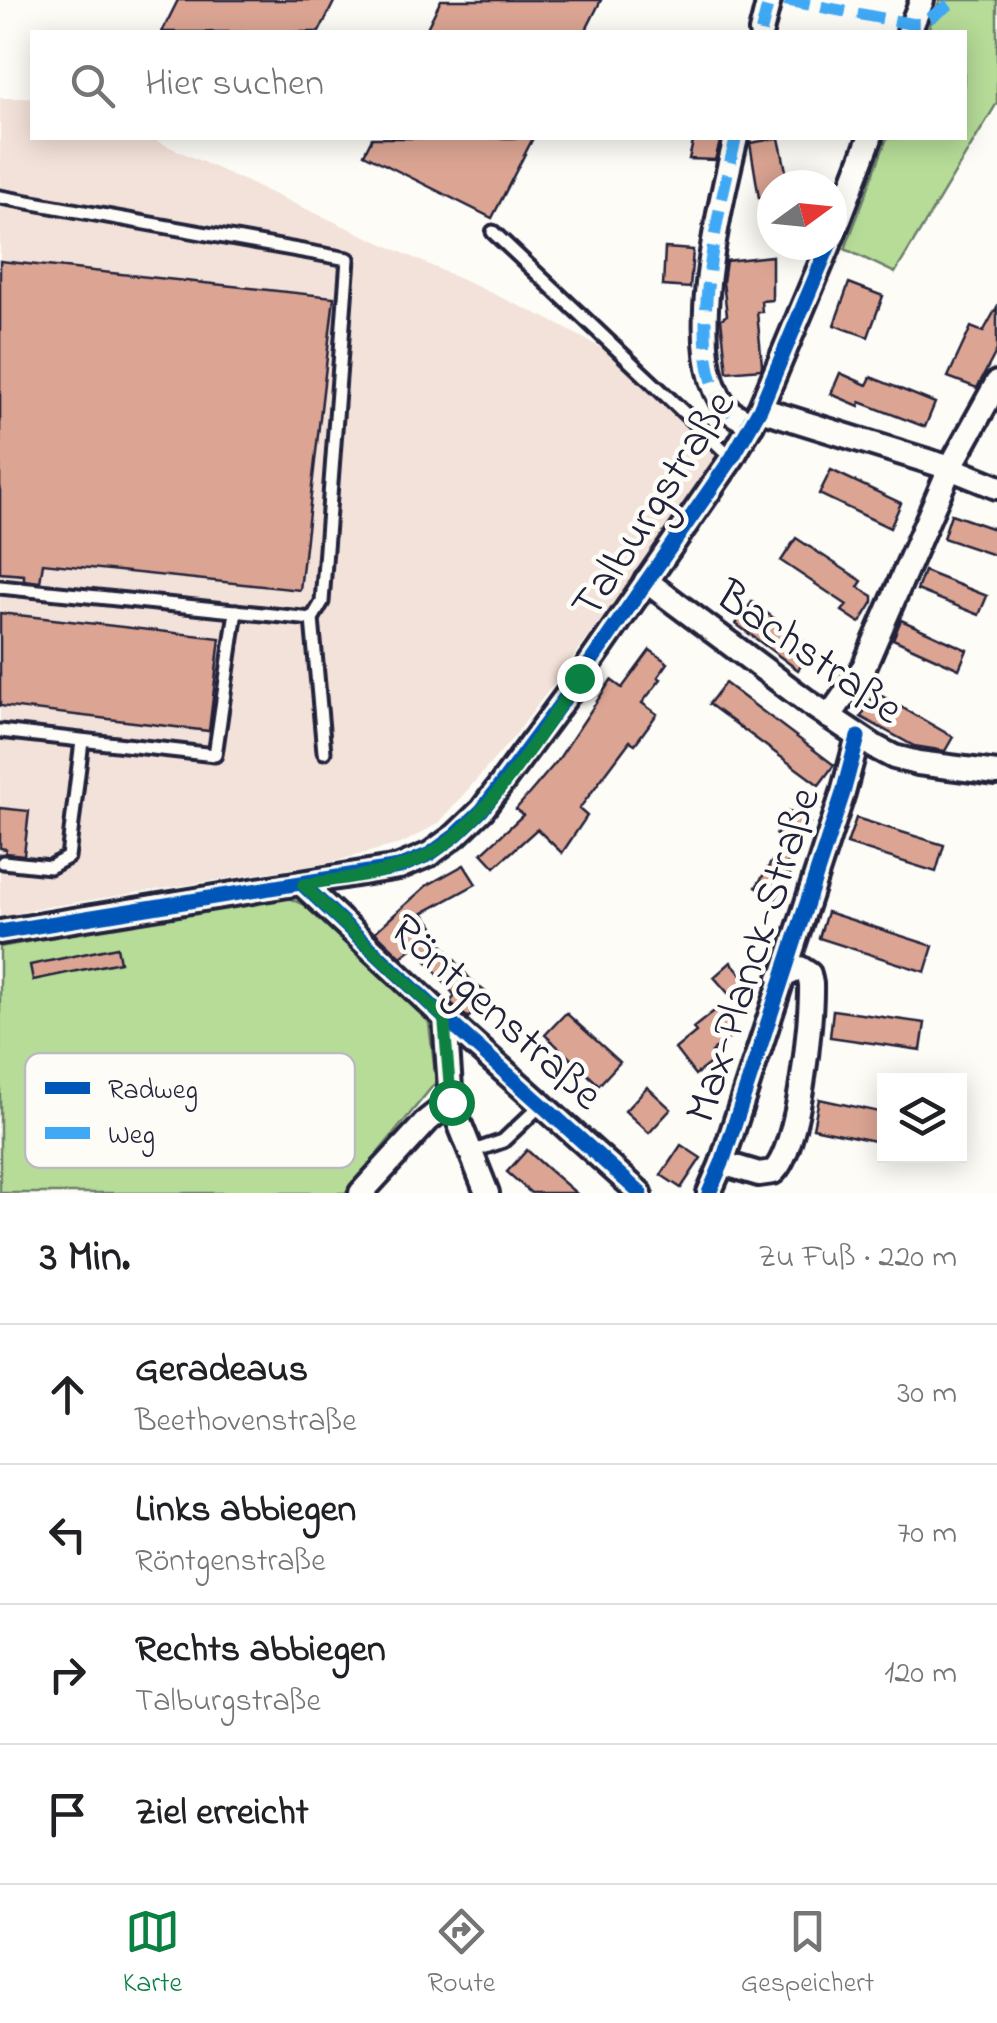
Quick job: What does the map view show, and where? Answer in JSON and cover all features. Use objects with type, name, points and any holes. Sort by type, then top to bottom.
[{"type":"street","points":[[762,30],[769,0]]},
{"type":"street","points":[[910,30],[922,0]]},
{"type":"street","points":[[736,140],[712,239],[706,309],[716,390],[729,411],[950,468],[997,488]]},
{"type":"street","points":[[847,198],[869,140]]},
{"type":"street","name":"Talburgstraße","points":[[0,932],[398,867],[430,854],[456,835],[510,774],[732,458],[756,417],[823,260]]},
{"type":"street","points":[[829,717],[864,666],[950,468],[997,382]]},
{"type":"street","name":"Bachstraße","points":[[646,581],[829,717],[894,757],[997,773]]},
{"type":"street","name":"Max-Planck-Straße","points":[[709,1193],[843,793],[858,737]]},
{"type":"street","name":"Röntgenstraße","points":[[303,885],[444,1018],[640,1193]]},
{"type":"street","name":"Max-Planck-Straße","points":[[722,1163],[759,1174],[773,1172],[787,1152],[805,1065],[811,984],[809,974],[800,968],[780,978]]},
{"type":"street","points":[[444,1018],[451,1102],[486,1193]]},
{"type":"street","points":[[361,1193],[428,1120],[451,1102]]},
{"type":"lane","points":[[0,197],[348,260],[322,602],[312,619],[324,752]]},
{"type":"lane","points":[[493,232],[732,458]]},
{"type":"lane","points":[[0,587],[312,619]]},
{"type":"lane","points":[[0,731],[215,755],[236,612]]},
{"type":"lane","points":[[3,862],[50,867],[68,856],[82,741]]},
{"type":"lane","points":[[470,1152],[503,1141],[541,1105]]},
{"type":"shaded area","points":[[0,98],[30,98],[30,140],[154,140],[544,317],[622,359],[667,396],[717,454],[633,577],[516,734],[439,823],[403,843],[332,862],[34,909],[0,918]]},
{"type":"green space","points":[[940,0],[997,0],[997,103],[895,273],[847,250],[847,244],[886,140],[967,140],[967,30],[928,30]]},
{"type":"green space","points":[[287,897],[321,913],[428,1015],[436,1082],[345,1193],[0,1193],[0,947],[255,899]]},
{"type":"building","points":[[178,0],[335,0],[320,30],[163,30]]},
{"type":"building","points":[[441,0],[601,0],[586,30],[426,30]]},
{"type":"building","points":[[371,140],[532,140],[492,218],[364,154]]},
{"type":"building","points":[[694,140],[720,140],[715,160],[689,159]]},
{"type":"building","points":[[779,140],[786,170],[757,170],[757,186],[750,143]]},
{"type":"building","points":[[665,248],[693,250],[690,288],[663,286]]},
{"type":"building","points":[[772,260],[772,300],[761,301],[762,312],[757,312],[761,369],[727,372],[721,319],[727,315],[723,282],[726,261]]},
{"type":"building","points":[[0,261],[334,297],[300,590],[43,563],[40,582],[24,580],[24,575],[0,573]]},
{"type":"building","points":[[849,283],[883,296],[868,337],[834,325]]},
{"type":"building","points":[[997,307],[997,350],[977,388],[948,377],[971,327],[983,332]]},
{"type":"building","points":[[840,373],[867,385],[871,377],[935,403],[925,427],[831,394]]},
{"type":"building","points":[[831,470],[901,503],[890,528],[819,494]]},
{"type":"building","points":[[951,514],[997,530],[997,556],[943,538]]},
{"type":"building","points":[[796,538],[862,581],[858,587],[873,596],[873,602],[860,623],[842,611],[847,605],[781,561]]},
{"type":"building","points":[[924,571],[987,596],[979,615],[917,590]]},
{"type":"building","points":[[752,602],[814,648],[798,670],[736,624]]},
{"type":"building","points":[[0,613],[220,638],[209,731],[0,706]]},
{"type":"building","points":[[901,620],[967,650],[959,669],[893,639]]},
{"type":"building","points":[[650,650],[668,663],[642,703],[657,714],[635,744],[630,741],[579,809],[587,816],[562,853],[537,829],[495,867],[482,853],[523,815],[516,809],[558,760],[611,680],[622,688]]},
{"type":"building","points":[[725,683],[834,765],[819,785],[709,704]]},
{"type":"building","points":[[875,692],[953,737],[945,751],[914,746],[861,717]]},
{"type":"building","points":[[0,808],[29,811],[24,855],[5,853],[6,849],[0,848]]},
{"type":"building","points":[[788,811],[810,823],[783,871],[790,875],[775,899],[756,887],[785,840],[776,835]]},
{"type":"building","points":[[856,818],[944,845],[936,872],[847,844]]},
{"type":"building","points":[[464,865],[476,884],[423,913],[436,929],[432,932],[470,979],[489,995],[468,1018],[450,1002],[455,996],[415,946],[401,957],[375,932],[426,886]]},
{"type":"building","points":[[827,912],[933,946],[925,972],[819,938]]},
{"type":"building","points":[[117,947],[120,962],[33,980],[30,965]]},
{"type":"building","points":[[731,962],[751,985],[734,1000],[714,977]]},
{"type":"building","points":[[718,1008],[737,1032],[712,1052],[717,1058],[695,1075],[675,1049]]},
{"type":"building","points":[[833,1010],[925,1023],[921,1050],[830,1037]]},
{"type":"building","points":[[566,1013],[620,1062],[599,1085],[545,1035]]},
{"type":"building","points":[[647,1087],[671,1109],[649,1133],[625,1111]]},
{"type":"building","points":[[819,1099],[877,1111],[877,1142],[813,1128]]},
{"type":"building","points":[[681,1145],[701,1158],[681,1188],[661,1175]]},
{"type":"building","points":[[527,1150],[576,1193],[531,1193],[507,1172]]},
{"type":"marked path","points":[[762,30],[769,0]]},
{"type":"marked path","points":[[785,0],[912,24],[921,24],[956,0]]},
{"type":"marked path","points":[[736,140],[708,280],[707,358],[715,390],[731,412],[752,424]]},
{"type":"cycle path","points":[[0,932],[399,867],[430,854],[456,835],[482,810],[579,679],[732,458],[760,409],[823,260]]},
{"type":"cycle path","points":[[709,1193],[843,793],[858,737]]},
{"type":"cycle path","points":[[303,885],[640,1193]]},
{"type":"route","points":[[451,1102],[444,1018],[303,885],[398,867],[430,854],[456,835],[482,810],[579,678]]}]
